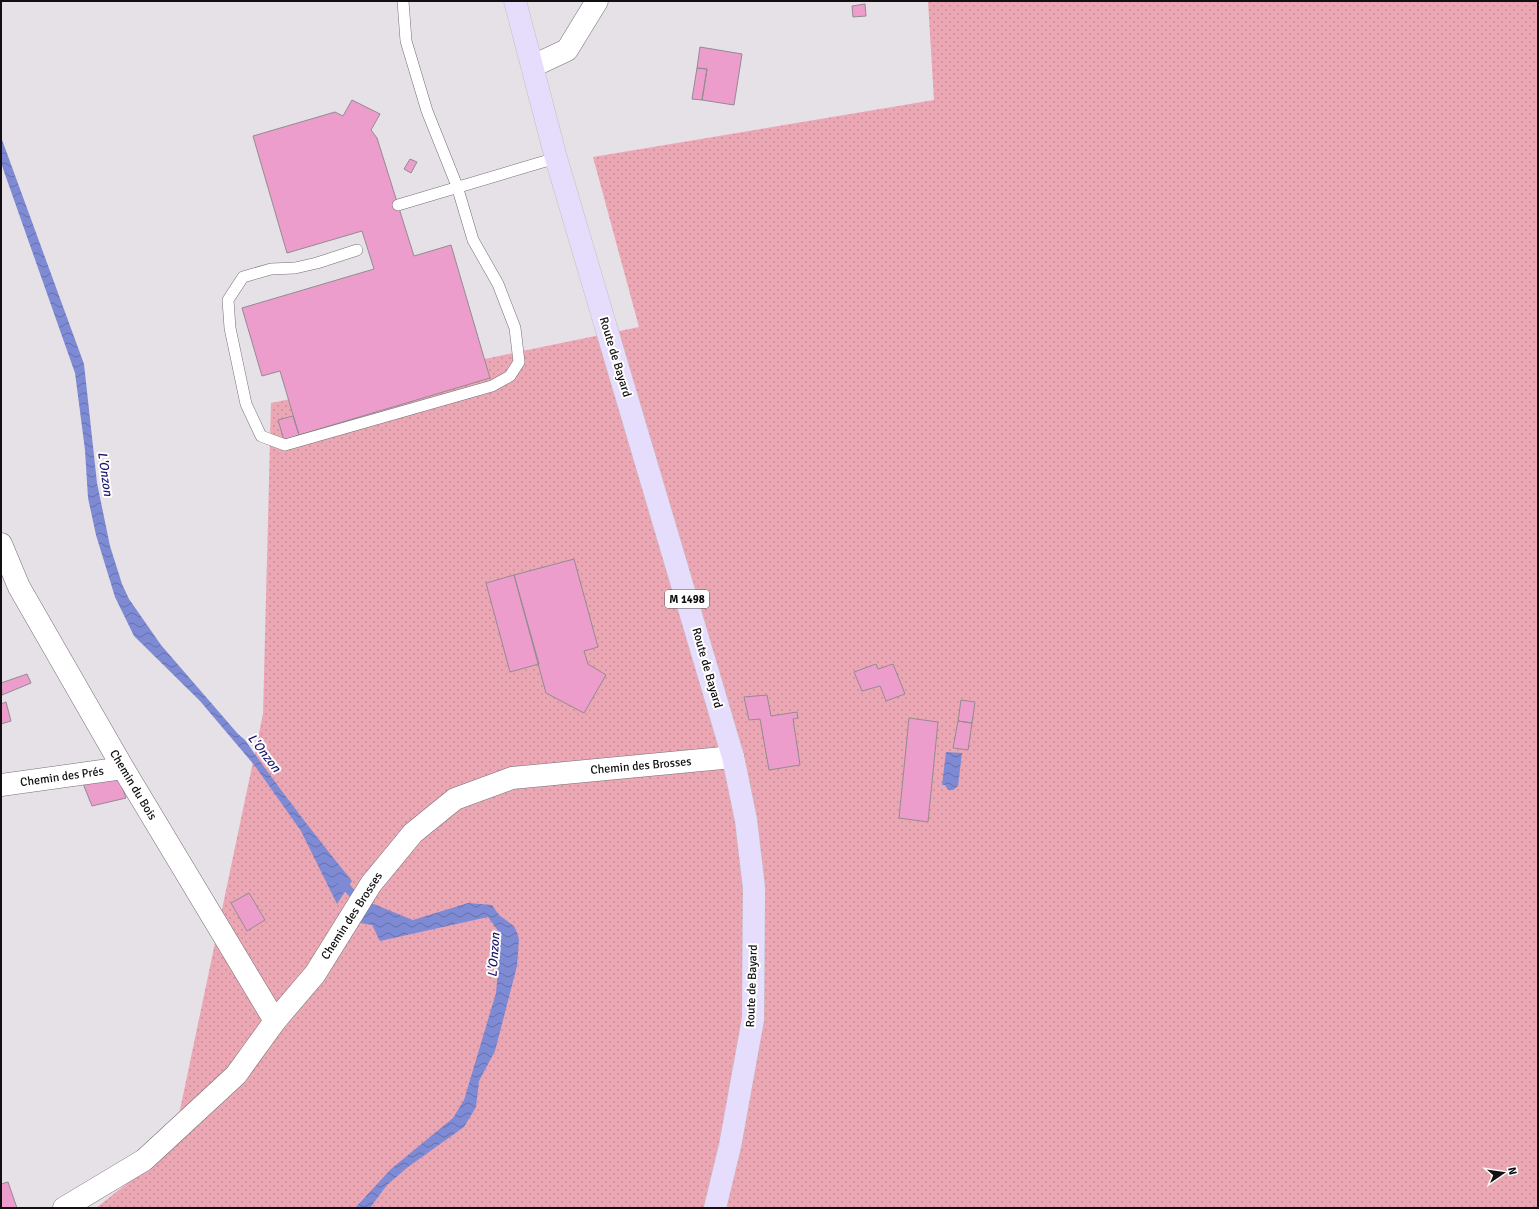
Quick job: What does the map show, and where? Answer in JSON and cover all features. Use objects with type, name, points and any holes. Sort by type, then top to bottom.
[{"type":"main road","name":"Route de Bayard","points":[[515,1],[556,158],[733,757],[746,820],[754,888],[754,1019],[730,1146],[715,1208]]},
{"type":"street","points":[[532,66],[567,50],[597,1]]},
{"type":"street","name":"Chemin du Bois","points":[[1,544],[19,587],[123,768],[275,1021]]},
{"type":"street","name":"Chemin des Brosses","points":[[64,1208],[144,1160],[236,1075],[275,1021],[315,974],[371,884],[413,833],[455,799],[512,778],[733,757]]},
{"type":"street","name":"Chemin des Prés","points":[[1,785],[123,768]]},
{"type":"lane","points":[[357,250],[317,263],[295,268],[271,269],[243,276],[228,300],[230,328],[246,404],[261,436],[285,445],[492,386],[510,376],[519,362],[515,328],[498,284],[473,240],[458,186],[427,111],[406,41],[402,3]]},
{"type":"lane","points":[[398,205],[556,158]]},
{"type":"shaded area","points":[[928,1],[1538,1],[1538,1208],[96,1208],[172,1148],[263,714],[271,403],[639,327],[593,157],[934,100]]},
{"type":"water","points":[[1,137],[84,364],[97,483],[110,546],[122,584],[129,599],[161,645],[238,734],[245,740],[297,812],[352,881],[337,904],[301,831],[255,766],[200,701],[134,636],[115,597],[96,535],[88,498],[85,450],[75,373],[1,163]]},
{"type":"water","points":[[946,752],[962,753],[958,786],[953,790],[948,790],[945,785],[942,785]]},
{"type":"water","points":[[371,903],[413,920],[468,903],[492,905],[499,915],[514,926],[519,939],[517,966],[495,1051],[479,1081],[476,1107],[464,1127],[408,1167],[387,1185],[370,1208],[355,1208],[391,1169],[453,1118],[464,1100],[496,993],[501,935],[488,917],[380,941],[372,925],[360,923]]},
{"type":"building","points":[[865,4],[866,16],[853,17],[852,6]]},
{"type":"building","points":[[700,47],[742,54],[734,105],[702,100],[707,69],[697,68]]},
{"type":"building","points":[[697,68],[707,69],[702,100],[692,99]]},
{"type":"building","points":[[352,100],[380,114],[371,130],[377,138],[414,256],[451,245],[490,378],[299,435],[280,371],[262,376],[242,308],[374,269],[362,231],[287,253],[253,136],[335,112],[343,116]]},
{"type":"building","points":[[410,159],[417,162],[411,173],[404,169]]},
{"type":"building","points":[[293,416],[299,435],[284,440],[278,420]]},
{"type":"building","points":[[574,559],[598,647],[584,651],[588,664],[606,675],[584,713],[546,693],[514,575]]},
{"type":"building","points":[[514,575],[539,664],[510,672],[486,583]]},
{"type":"building","points":[[876,664],[878,669],[893,664],[905,694],[886,701],[880,686],[862,691],[854,672]]},
{"type":"building","points":[[27,674],[31,683],[2,695],[1,683]]},
{"type":"building","points":[[767,695],[771,716],[797,712],[798,718],[793,719],[800,765],[769,770],[760,719],[749,720],[744,697]]},
{"type":"building","points":[[961,700],[975,702],[972,723],[958,721]]},
{"type":"building","points":[[6,702],[11,721],[1,724],[1,704]]},
{"type":"building","points":[[909,718],[938,722],[928,822],[899,818]]},
{"type":"building","points":[[958,721],[972,723],[968,750],[953,748]]},
{"type":"building","points":[[117,773],[126,798],[92,806],[82,781]]},
{"type":"building","points":[[249,893],[265,920],[247,931],[231,903]]},
{"type":"building","points":[[8,1182],[17,1208],[1,1208],[1,1184]]},
{"type":"waterway","name":"L'Onzon","points":[[340,880],[359,901]]}]
